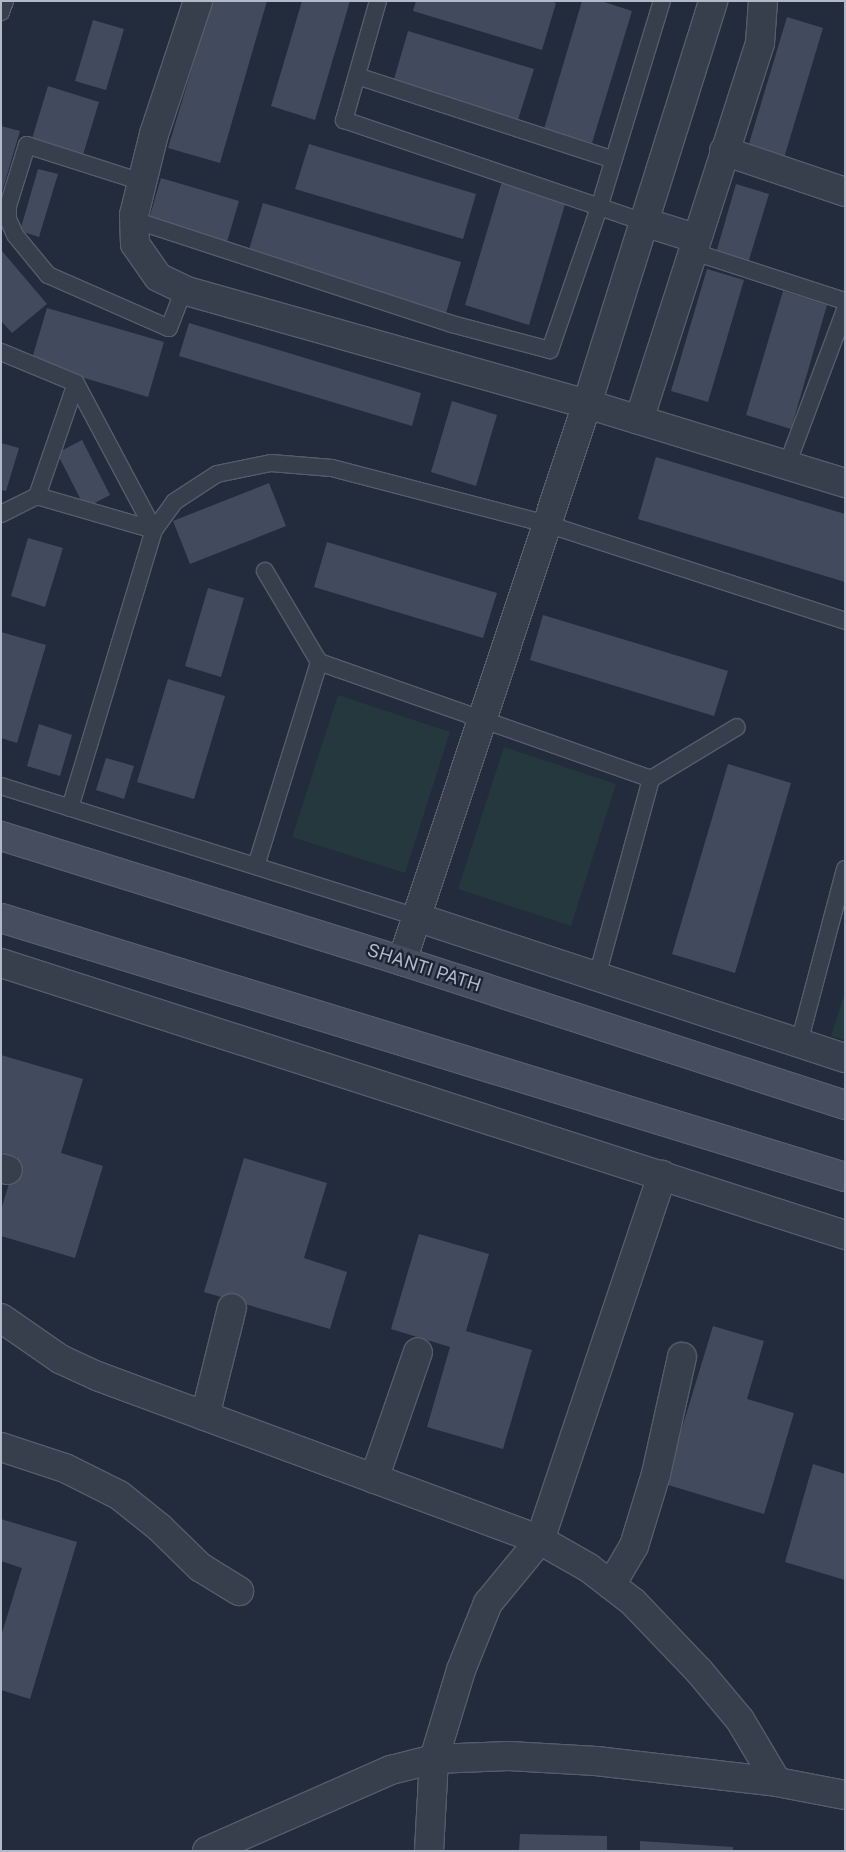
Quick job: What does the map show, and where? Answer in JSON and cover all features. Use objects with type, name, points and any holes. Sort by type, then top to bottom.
[{"type":"main road","name":"SHANTI PATH","points":[[1,836],[402,961],[845,1105]]},
{"type":"main road","points":[[1,918],[845,1177]]},
{"type":"street","points":[[198,1],[154,134],[134,220],[135,244],[158,277],[184,289],[587,404],[845,483]]},
{"type":"street","points":[[402,961],[587,404],[713,1]]},
{"type":"street","points":[[639,420],[693,245],[760,43],[763,1]]},
{"type":"street","points":[[724,151],[845,192]]},
{"type":"street","points":[[644,222],[693,245]]},
{"type":"street","points":[[416,917],[845,1058]]},
{"type":"street","points":[[1,963],[845,1235]]},
{"type":"street","points":[[429,1851],[434,1759],[460,1670],[488,1602],[540,1540],[662,1175]]},
{"type":"street","points":[[204,1416],[232,1308]]},
{"type":"street","points":[[1,1318],[60,1359],[204,1416],[540,1540],[589,1568],[611,1585],[665,1634],[716,1692],[740,1720],[777,1782]]},
{"type":"street","points":[[374,1479],[418,1352]]},
{"type":"street","points":[[611,1585],[636,1537],[656,1474],[682,1356]]},
{"type":"street","points":[[1,1447],[65,1468],[119,1495],[160,1528],[200,1567],[239,1591]]},
{"type":"street","points":[[206,1851],[391,1770],[434,1759],[509,1756],[596,1761],[777,1782],[845,1795]]},
{"type":"lane","points":[[1,12],[5,1]]},
{"type":"lane","points":[[378,1],[344,120],[644,222]]},
{"type":"lane","points":[[134,220],[443,322],[550,350],[600,208],[662,1]]},
{"type":"lane","points":[[357,76],[614,160]]},
{"type":"lane","points":[[142,182],[27,145],[8,206],[8,219],[15,234],[48,275],[169,328],[184,289]]},
{"type":"lane","points":[[693,245],[845,301]]},
{"type":"lane","points":[[787,465],[845,310]]},
{"type":"lane","points":[[1,352],[76,383],[154,530]]},
{"type":"lane","points":[[36,496],[76,383]]},
{"type":"lane","points":[[70,808],[154,530],[174,502],[217,474],[272,463],[332,468],[547,524],[845,621]]},
{"type":"lane","points":[[1,514],[36,496],[154,530]]},
{"type":"lane","points":[[265,571],[319,662],[651,779]]},
{"type":"lane","points":[[256,866],[319,662]]},
{"type":"lane","points":[[597,976],[651,779],[737,727]]},
{"type":"lane","points":[[1,786],[416,917]]},
{"type":"lane","points":[[799,1043],[845,869]]},
{"type":"green space","points":[[338,695],[450,732],[405,873],[292,837]]},
{"type":"green space","points":[[504,747],[616,784],[571,926],[458,889]]},
{"type":"green space","points":[[845,992],[845,1040],[831,1036]]},
{"type":"building","points":[[212,1],[267,1],[220,163],[168,148]]},
{"type":"building","points":[[302,1],[350,1],[315,120],[271,106]]},
{"type":"building","points":[[416,1],[550,1],[556,3],[542,50],[413,11]]},
{"type":"building","points":[[582,1],[601,1],[632,11],[592,143],[544,129]]},
{"type":"building","points":[[787,17],[823,28],[784,158],[748,147]]},
{"type":"building","points":[[93,20],[124,29],[106,90],[75,81]]},
{"type":"building","points":[[408,31],[534,69],[517,123],[392,86]]},
{"type":"building","points":[[48,86],[99,102],[82,158],[31,142]]},
{"type":"building","points":[[1,126],[20,131],[2,192],[1,192]]},
{"type":"building","points":[[309,144],[476,194],[463,239],[295,189]]},
{"type":"building","points":[[38,169],[58,174],[39,237],[20,231]]},
{"type":"building","points":[[161,178],[239,201],[227,242],[149,219]]},
{"type":"building","points":[[502,181],[566,201],[529,325],[465,305]]},
{"type":"building","points":[[736,184],[769,194],[748,263],[716,253]]},
{"type":"building","points":[[263,203],[461,262],[446,313],[248,253]]},
{"type":"building","points":[[2,251],[47,304],[12,333],[1,321]]},
{"type":"building","points":[[707,269],[744,280],[708,402],[671,391]]},
{"type":"building","points":[[783,291],[827,305],[791,429],[746,415]]},
{"type":"building","points":[[47,308],[164,342],[148,397],[31,362]]},
{"type":"building","points":[[189,323],[421,393],[412,426],[179,356]]},
{"type":"building","points":[[452,401],[497,415],[476,486],[431,472]]},
{"type":"building","points":[[82,440],[110,495],[85,508],[57,453]]},
{"type":"building","points":[[1,443],[19,448],[6,491],[1,490]]},
{"type":"building","points":[[656,457],[845,514],[845,582],[638,519]]},
{"type":"building","points":[[269,483],[286,526],[190,564],[173,521]]},
{"type":"building","points":[[28,538],[63,548],[45,607],[11,596]]},
{"type":"building","points":[[327,542],[497,593],[483,638],[314,587]]},
{"type":"building","points":[[208,588],[244,598],[221,677],[185,666]]},
{"type":"building","points":[[543,615],[728,671],[714,716],[530,660]]},
{"type":"building","points":[[1,632],[46,645],[17,743],[1,738]]},
{"type":"building","points":[[168,679],[225,696],[194,799],[137,782]]},
{"type":"building","points":[[39,724],[72,735],[60,776],[27,766]]},
{"type":"building","points":[[106,758],[134,766],[124,799],[96,790]]},
{"type":"building","points":[[728,764],[791,783],[735,973],[672,954]]},
{"type":"building","points":[[1,1055],[83,1079],[61,1153],[103,1166],[75,1258],[1,1236],[1,1210],[17,1157],[1,1152]]},
{"type":"building","points":[[244,1158],[327,1183],[304,1258],[347,1272],[330,1329],[204,1292]]},
{"type":"building","points":[[419,1234],[489,1254],[466,1331],[532,1350],[503,1449],[427,1427],[450,1347],[391,1329]]},
{"type":"building","points":[[713,1326],[764,1341],[747,1399],[794,1413],[764,1514],[665,1484]]},
{"type":"building","points":[[813,1464],[845,1474],[845,1580],[785,1562]]},
{"type":"building","points":[[1,1519],[77,1542],[30,1699],[1,1690],[1,1636],[22,1568],[1,1561]]},
{"type":"building","points":[[520,1834],[607,1836],[607,1851],[519,1851]]},
{"type":"building","points":[[640,1841],[733,1847],[733,1851],[640,1851]]}]
